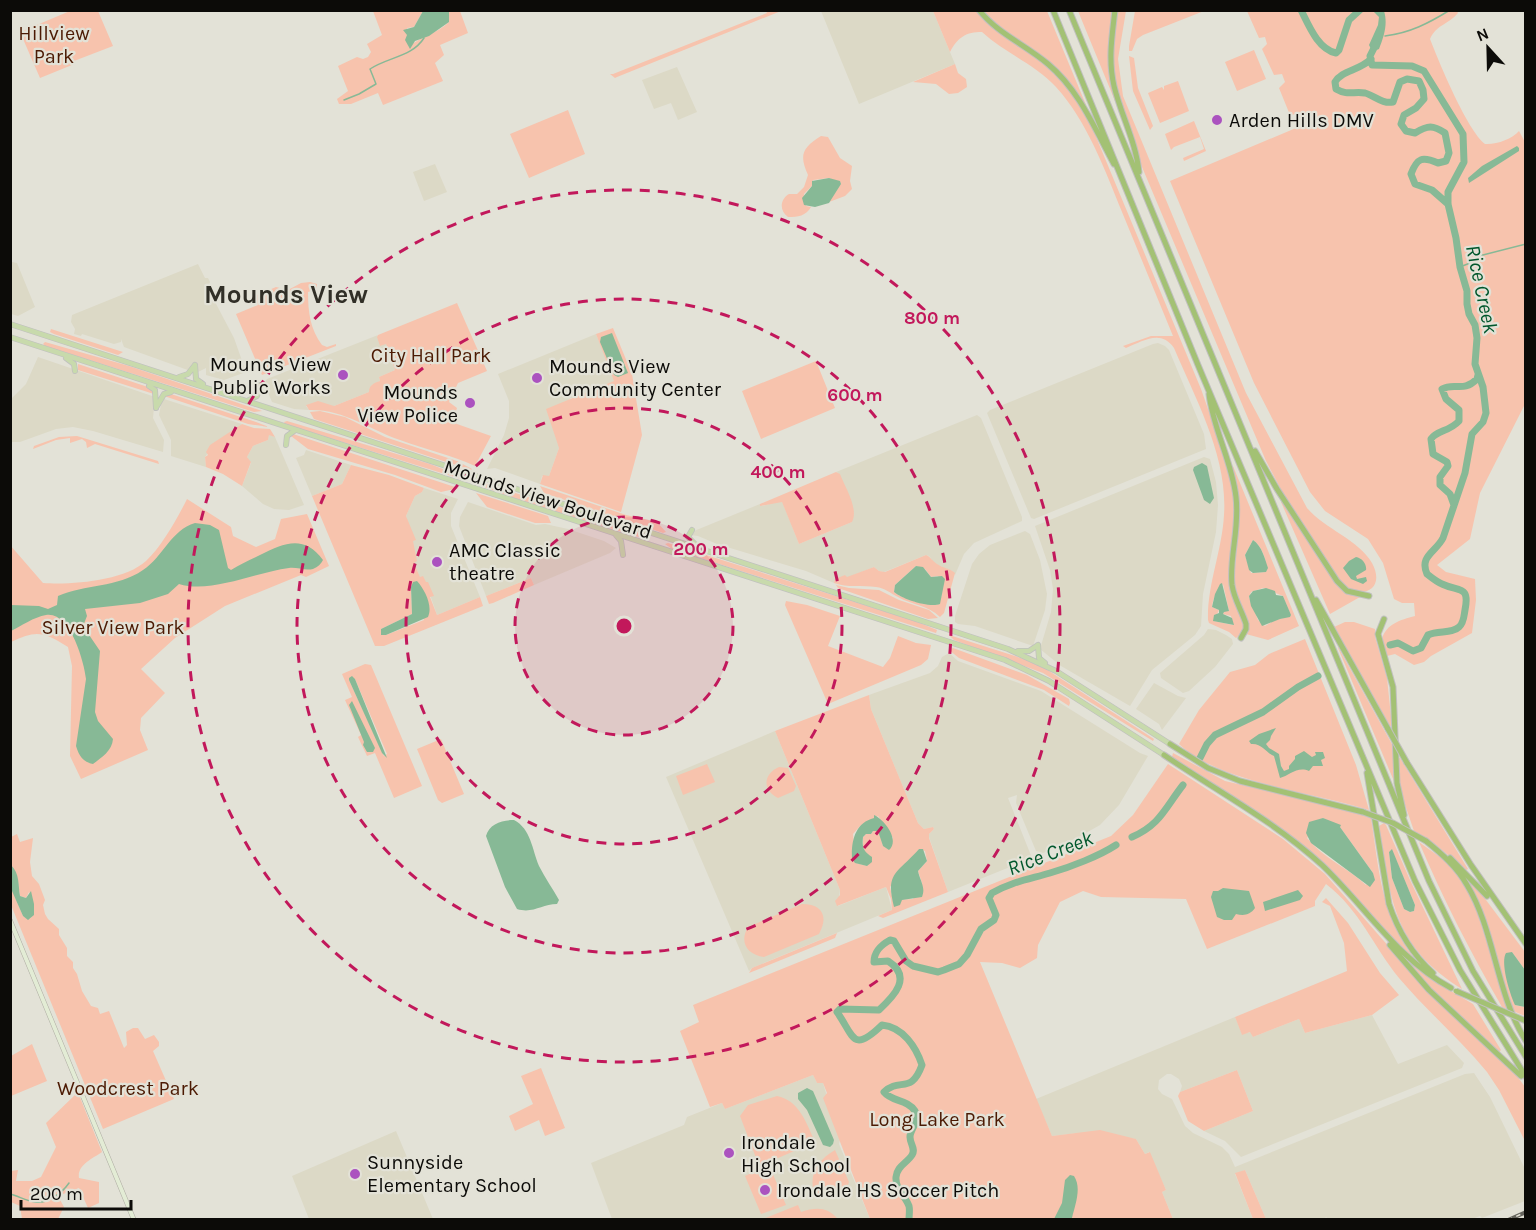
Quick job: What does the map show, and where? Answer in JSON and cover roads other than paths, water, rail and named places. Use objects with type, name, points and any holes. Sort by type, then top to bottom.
[{"type":"highway","points":[[980,10],[991,24],[1037,55],[1062,78],[1078,97],[1131,198]]},
{"type":"highway","points":[[1053,10],[1366,766],[1436,924],[1465,979],[1526,1078]]},
{"type":"highway","points":[[1070,10],[1408,831],[1461,948],[1496,1011],[1526,1058]]},
{"type":"highway","points":[[1115,10],[1111,47],[1112,72],[1120,108],[1137,157],[1140,180]]},
{"type":"highway","points":[[1208,386],[1211,411],[1236,495],[1237,531],[1232,584],[1246,624],[1241,638]]},
{"type":"highway","points":[[1244,432],[1282,498],[1337,581],[1347,591],[1369,596]]},
{"type":"highway","points":[[1298,564],[1407,763],[1466,858],[1526,944]]},
{"type":"highway","points":[[1384,619],[1378,634],[1393,687],[1397,783],[1408,831]]},
{"type":"highway","points":[[1170,744],[1208,768],[1240,781],[1363,812],[1393,823],[1426,841],[1463,869],[1503,914]]},
{"type":"highway","points":[[1164,755],[1288,837],[1338,881],[1422,983],[1526,1078]]},
{"type":"highway","points":[[1366,766],[1386,890],[1394,920],[1419,959],[1435,976],[1454,989]]},
{"type":"highway","points":[[1426,841],[1453,865],[1467,883],[1511,1012],[1526,1041]]},
{"type":"highway","points":[[1369,917],[1411,960],[1454,989],[1526,1021]]},
{"type":"main road","name":"Mounds View Boulevard","points":[[10,324],[1008,649],[1070,679],[1170,744]]},
{"type":"main road","name":"Mounds View Boulevard","points":[[10,337],[1019,666],[1065,691],[1164,755]]},
{"type":"main road","points":[[56,352],[74,364],[75,371]]},
{"type":"main road","points":[[172,376],[185,376],[195,365],[195,377],[198,381],[213,389]]},
{"type":"main road","points":[[116,372],[154,388],[156,408],[164,394],[176,392]]},
{"type":"main road","points":[[244,400],[257,396],[260,385]]},
{"type":"main road","points":[[286,445],[288,434],[297,431]]},
{"type":"main road","points":[[692,530],[688,535],[690,541],[714,553]]},
{"type":"main road","points":[[614,533],[621,540],[623,555]]},
{"type":"main road","points":[[1008,649],[1026,652],[1038,645],[1037,653],[1041,660],[1070,679]]},
{"type":"main road","points":[[10,920],[134,1220]]},
{"type":"waterway","name":"Rice Creek","points":[[1301,10],[1319,42],[1336,53],[1349,20],[1360,10]]},
{"type":"waterway","points":[[1385,36],[1419,27],[1450,10]]},
{"type":"waterway","points":[[344,100],[376,84],[370,69],[413,49],[424,38]]},
{"type":"waterway","name":"Rice Creek","points":[[1376,44],[1370,56],[1372,65],[1412,66],[1424,71],[1463,134],[1464,162],[1448,192],[1448,204],[1467,291],[1469,314],[1475,325],[1477,338],[1475,364],[1483,387],[1486,413],[1483,422],[1472,434],[1465,473],[1443,538],[1429,554],[1425,563],[1427,574],[1440,583],[1464,593],[1466,602],[1463,621],[1456,629],[1428,635],[1421,648],[1413,651],[1398,643],[1390,645]]},
{"type":"waterway","points":[[1371,59],[1338,78],[1335,82],[1336,89],[1347,93],[1365,93],[1382,101],[1393,102],[1400,82],[1407,79],[1419,81],[1424,99],[1416,108],[1404,115],[1401,124],[1406,131],[1415,133],[1430,127],[1441,130],[1445,133],[1449,153],[1446,161],[1438,163],[1421,160],[1411,174],[1415,184],[1432,190],[1448,204]]},
{"type":"waterway","points":[[1460,267],[1479,256],[1526,244]]},
{"type":"waterway","points":[[1454,505],[1450,494],[1440,485],[1440,477],[1448,466],[1447,462],[1433,454],[1431,439],[1459,421],[1459,410],[1446,399],[1442,389],[1467,385],[1477,379],[1478,375]]},
{"type":"waterway","name":"Rice Creek","points":[[1200,758],[1215,735],[1263,712],[1318,676]]},
{"type":"waterway","name":"Rice Creek","points":[[1132,837],[1156,821],[1183,785]]},
{"type":"waterway","name":"Rice Creek","points":[[909,1220],[909,1206],[897,1185],[896,1177],[898,1170],[913,1153],[910,1137],[917,1115],[908,1104],[891,1098],[884,1092],[914,1080],[922,1065],[908,1039],[896,1030],[882,1025],[865,1039],[859,1040],[851,1034],[837,1012],[840,1009],[879,1010],[895,993],[900,980],[895,967],[888,961],[874,962],[881,946],[890,940],[894,941],[906,961],[913,966],[938,972],[959,964],[967,955],[981,929],[994,920],[996,915],[989,898],[992,893],[1013,883],[1058,871],[1116,845]]},
{"type":"waterway","points":[[10,1194],[40,1202],[50,1200],[69,1183]]},
{"type":"railway","points":[[1508,1220],[1526,1212]]},
{"type":"place","name":"Arden Hills DMV","points":[[1217,120]]},
{"type":"place","name":"Mounds View Public Works","points":[[343,375]]},
{"type":"place","name":"Mounds View Community Center","points":[[537,378]]},
{"type":"place","name":"Mounds View Police","points":[[470,403]]},
{"type":"place","name":"AMC Classic theatre","points":[[437,562]]},
{"type":"place","name":"Irondale High School","points":[[729,1153]]},
{"type":"place","name":"Sunnyside Elementary School","points":[[355,1174]]},
{"type":"place","name":"Irondale HS Soccer Pitch","points":[[765,1190]]},
{"type":"district","name":"Mounds View","points":[[286,294]]},
{"type":"park label","name":"Hillview Park","points":[[54,44]]},
{"type":"park label","name":"City Hall Park","points":[[431,355]]},
{"type":"park label","name":"Silver View Park","points":[[113,627]]},
{"type":"park label","name":"Woodcrest Park","points":[[128,1088]]},
{"type":"park label","name":"Long Lake Park","points":[[937,1119]]}]
